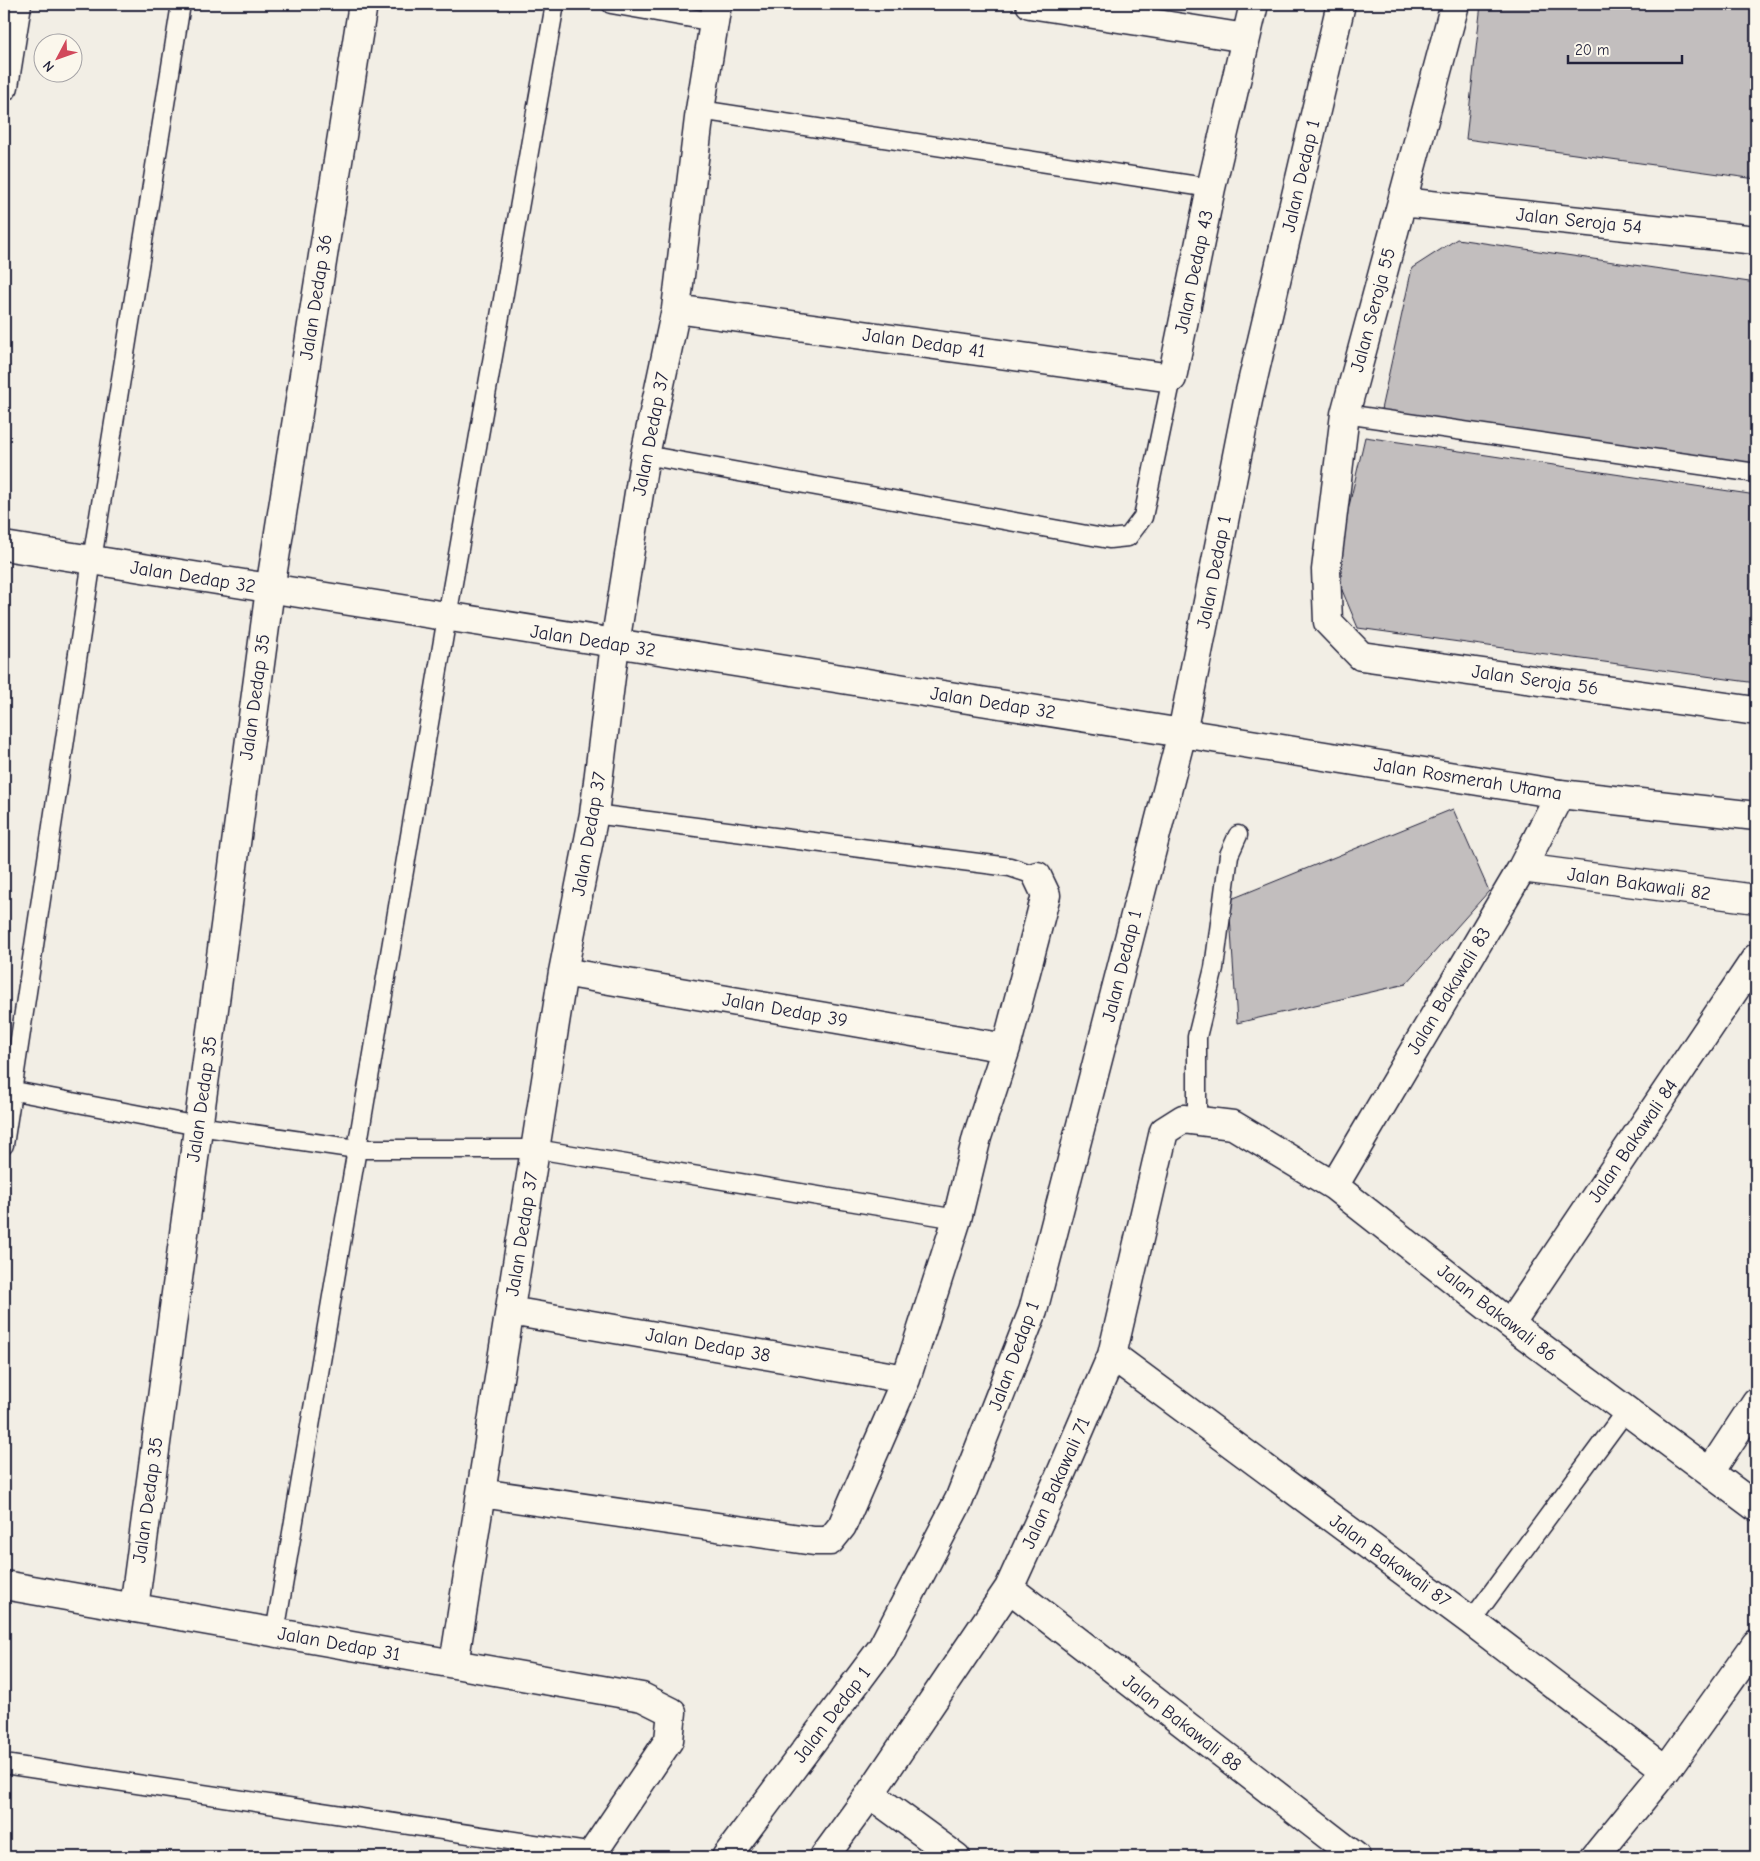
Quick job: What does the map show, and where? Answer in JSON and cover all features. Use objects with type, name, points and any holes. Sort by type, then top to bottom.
[{"type":"street","points":[[4,86],[17,4]]},
{"type":"street","name":"Jalan Dedap 36","points":[[270,589],[363,4]]},
{"type":"street","points":[[1030,4],[1246,38]]},
{"type":"street","name":"Jalan Dedap 43","points":[[1172,378],[1211,188],[1254,4]]},
{"type":"street","name":"Jalan Dedap 1","points":[[726,1857],[882,1648],[959,1500],[1033,1311],[1182,732],[1248,400],[1341,4]]},
{"type":"street","name":"Jalan Seroja 55","points":[[1328,622],[1326,570],[1345,414],[1455,4]]},
{"type":"street","name":"Jalan Dedap 37","points":[[454,1664],[564,972],[594,814],[615,644],[645,455],[676,309],[700,110],[715,13]]},
{"type":"street","name":"Jalan Seroja 54","points":[[1402,202],[1756,240]]},
{"type":"street","name":"Jalan Dedap 41","points":[[676,309],[1172,378]]},
{"type":"street","name":"Jalan Dedap 32","points":[[4,546],[615,644],[1182,732]]},
{"type":"street","name":"Jalan Dedap 35","points":[[134,1608],[270,589]]},
{"type":"street","name":"Jalan Seroja 56","points":[[1328,622],[1361,656],[1756,712]]},
{"type":"street","name":"Jalan Rosmerah Utama","points":[[1182,732],[1560,794],[1756,816]]},
{"type":"street","name":"Jalan Bakawali 83","points":[[1334,1186],[1522,868],[1560,794]]},
{"type":"street","name":"Jalan Bakawali 82","points":[[1522,868],[1756,899]]},
{"type":"street","points":[[481,1492],[804,1540],[830,1541],[842,1526],[906,1379],[957,1219],[977,1137],[1006,1048],[1046,895],[1037,876]]},
{"type":"street","name":"Jalan Bakawali 84","points":[[1510,1324],[1756,958]]},
{"type":"street","name":"Jalan Dedap 39","points":[[564,972],[1006,1048]]},
{"type":"street","name":"Jalan Bakawali 71","points":[[824,1857],[870,1794],[1008,1588],[1060,1478],[1112,1355],[1164,1131],[1183,1119],[1233,1125]]},
{"type":"street","name":"Jalan Bakawali 86","points":[[1233,1125],[1334,1186],[1625,1412],[1756,1507]]},
{"type":"street","name":"Jalan Dedap 38","points":[[510,1311],[906,1379]]},
{"type":"street","name":"Jalan Bakawali 87","points":[[1112,1355],[1471,1620],[1666,1770]]},
{"type":"street","points":[[1710,1472],[1756,1402]]},
{"type":"street","name":"Jalan Dedap 31","points":[[4,1586],[642,1696],[672,1712],[669,1740],[592,1855]]},
{"type":"street","name":"Jalan Bakawali 88","points":[[1008,1588],[1356,1857]]},
{"type":"street","points":[[1595,1857],[1666,1770],[1756,1644]]},
{"type":"street","points":[[870,1794],[956,1857]]},
{"type":"lane","points":[[4,1145],[8,1089],[181,4]]},
{"type":"lane","points":[[275,1633],[447,617],[555,4]]},
{"type":"lane","points":[[611,4],[715,13]]},
{"type":"lane","points":[[700,110],[1211,188]]},
{"type":"lane","name":"Jalan Dedap 43","points":[[645,455],[1109,539],[1128,537],[1143,517],[1172,378]]},
{"type":"lane","points":[[1345,414],[1756,473]]},
{"type":"lane","points":[[594,814],[1010,867],[1037,876]]},
{"type":"lane","points":[[1197,1120],[1196,1037],[1214,968],[1229,855],[1238,835]]},
{"type":"lane","points":[[8,1089],[198,1126],[357,1149],[536,1149],[957,1219]]},
{"type":"lane","points":[[1471,1620],[1625,1412]]},
{"type":"lane","points":[[4,1764],[592,1855]]},
{"type":"building","points":[[1481,4],[1756,4],[1756,179],[1466,139]]},
{"type":"building","points":[[1457,239],[1756,283],[1756,464],[1380,414],[1412,268]]},
{"type":"building","points":[[1365,437],[1756,495],[1756,683],[1358,628],[1334,571]]},
{"type":"building","points":[[1453,809],[1489,891],[1406,984],[1237,1023],[1229,900]]}]
